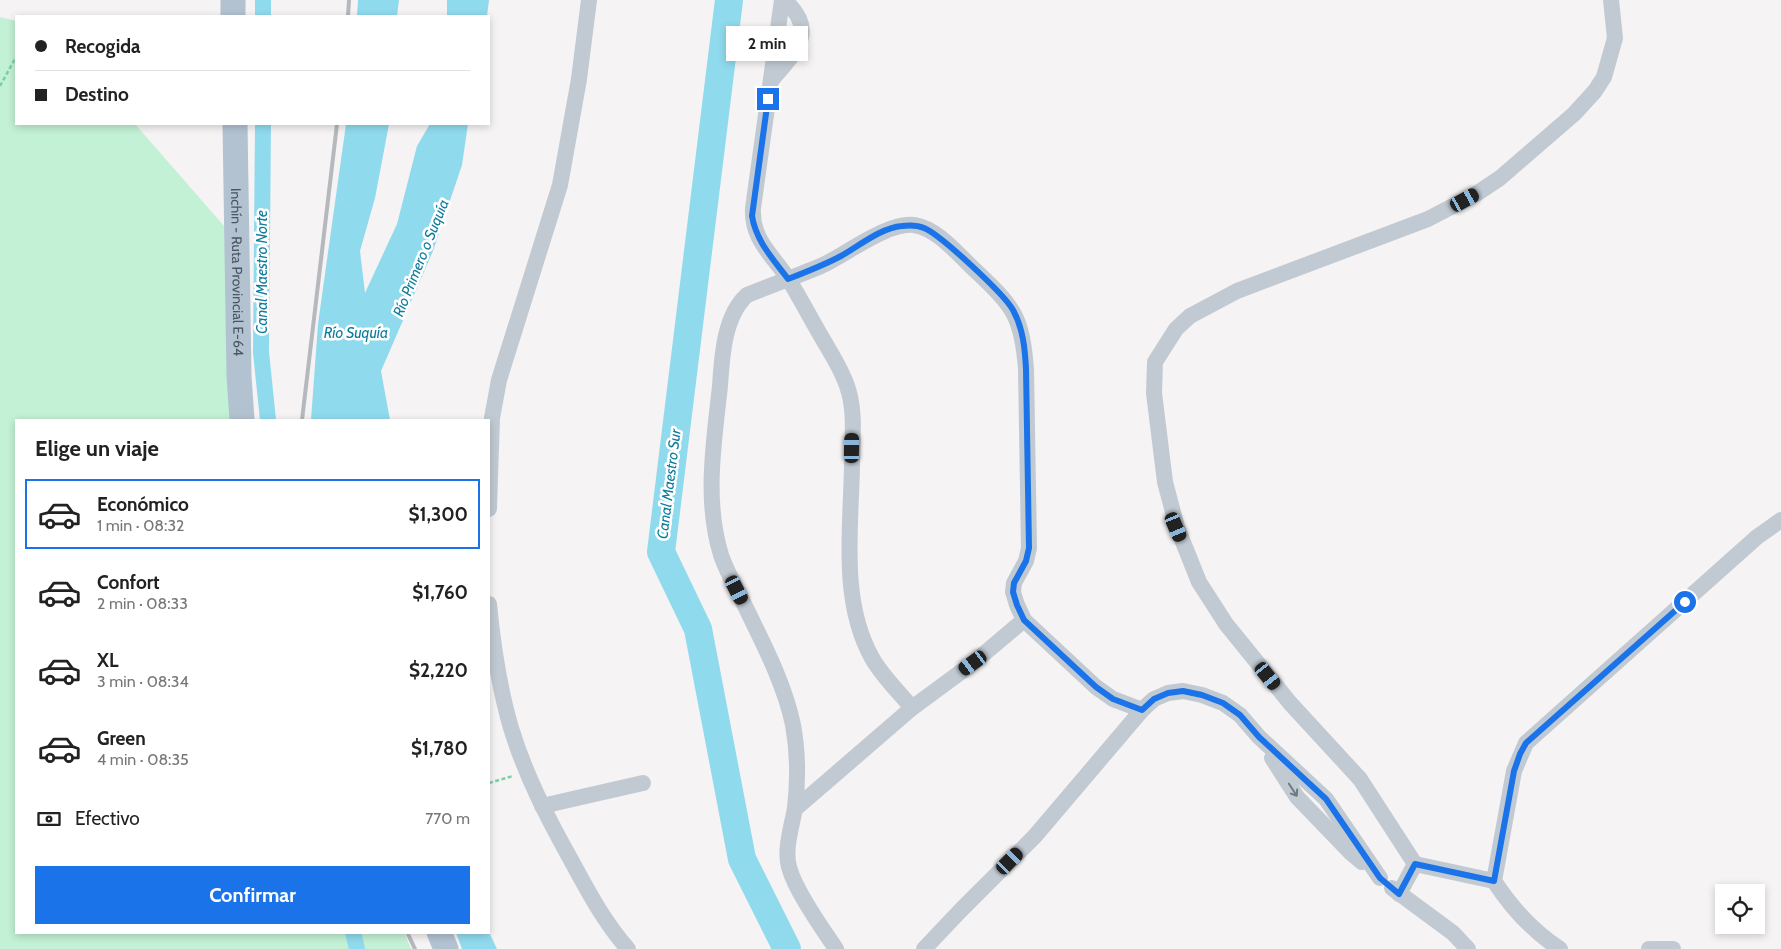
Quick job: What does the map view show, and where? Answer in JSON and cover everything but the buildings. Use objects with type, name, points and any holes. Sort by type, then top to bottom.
[{"type":"main road","points":[[233,0],[233,15]]},
{"type":"main road","name":"Inchín - Ruta Provincial E-64","points":[[235,125],[239,376],[242,419]]},
{"type":"main road","points":[[440,934],[446,949]]},
{"type":"street","points":[[490,479],[492,418],[500,380],[560,185],[578,89],[589,0]]},
{"type":"street","points":[[771,81],[795,52],[800,42],[802,30],[796,10],[783,0],[771,81],[752,216],[754,229],[759,240],[788,279],[847,385],[852,404],[850,571],[852,603],[857,626],[873,660],[912,708]]},
{"type":"street","points":[[1560,949],[1514,908],[1494,881],[1415,864],[1360,779],[1278,688],[1226,624],[1199,582],[1176,527],[1165,482],[1154,393],[1155,362],[1176,328],[1209,304],[1237,290],[1428,219],[1476,194],[1500,178],[1574,114],[1604,77],[1615,38],[1611,0]]},
{"type":"street","points":[[836,949],[796,885],[789,867],[788,852],[798,781],[793,725],[784,693],[762,640],[721,555],[712,501],[711,476],[722,365],[732,315],[738,304],[747,295],[840,256],[887,229],[913,225],[925,228],[939,237],[1001,295],[1013,309],[1020,325],[1025,348],[1029,548],[1026,561],[1014,583],[1013,592],[1017,605],[1024,620],[1096,687],[1113,699],[1142,710]]},
{"type":"street","points":[[1494,881],[1514,771],[1526,743],[1757,537],[1781,520]]},
{"type":"street","points":[[490,616],[493,650],[500,687],[511,728],[527,772],[542,806],[594,904],[612,931],[628,949]]},
{"type":"street","points":[[795,808],[912,708],[973,663],[1024,620]]},
{"type":"street","points":[[924,949],[1035,836],[1142,710],[1154,699],[1168,693],[1183,691],[1202,695],[1223,703],[1240,715],[1259,737],[1297,797],[1310,812],[1350,852],[1399,894],[1453,933],[1468,949]]},
{"type":"street","points":[[542,806],[644,783]]},
{"type":"street","points":[[1399,894],[1415,864]]},
{"type":"street","points":[[1649,949],[1673,949]]},
{"type":"path","points":[[0,86],[15,59]]},
{"type":"path","points":[[490,783],[527,772]]},
{"type":"green space","points":[[0,17],[15,21],[15,125],[136,125],[238,242],[232,419],[15,419],[15,934],[405,934],[411,949],[0,949]]},
{"type":"water","points":[[358,0],[399,0],[397,15],[357,15]]},
{"type":"water","points":[[447,0],[489,0],[487,15],[447,15]]},
{"type":"water","name":"Río Suquía","points":[[346,125],[389,125],[375,198],[360,251],[365,293],[397,224],[417,146],[429,125],[468,125],[462,165],[433,251],[381,371],[390,419],[311,419],[318,324]]},
{"type":"water","points":[[456,934],[490,934],[497,949],[462,949]]},
{"type":"waterway","name":"Canal Maestro Norte","points":[[263,0],[263,15]]},
{"type":"waterway","name":"Canal Maestro Sur","points":[[729,0],[661,552],[698,629],[742,859],[787,949]]},
{"type":"waterway","name":"Canal Maestro Norte","points":[[263,125],[261,352],[268,419]]},
{"type":"waterway","name":"Canal Maestro Norte","points":[[353,934],[357,949]]},
{"type":"railway","points":[[348,15],[349,0]]},
{"type":"railway","points":[[302,419],[337,125]]},
{"type":"railway","points":[[408,934],[415,949]]},
{"type":"route","points":[[768,99],[752,216],[754,229],[759,240],[788,279],[831,261],[887,229],[913,225],[925,228],[939,237],[1001,295],[1013,309],[1020,325],[1025,348],[1026,369],[1029,548],[1026,561],[1014,583],[1013,592],[1024,620],[1096,687],[1113,699],[1142,710],[1154,699],[1168,693],[1183,691],[1202,695],[1223,703],[1240,715],[1259,737],[1326,799],[1380,878],[1399,894],[1415,864],[1494,881],[1514,771],[1526,743],[1685,602]]},
{"type":"water label","name":"Río Primero o Suquía","points":[[421,258]]}]
